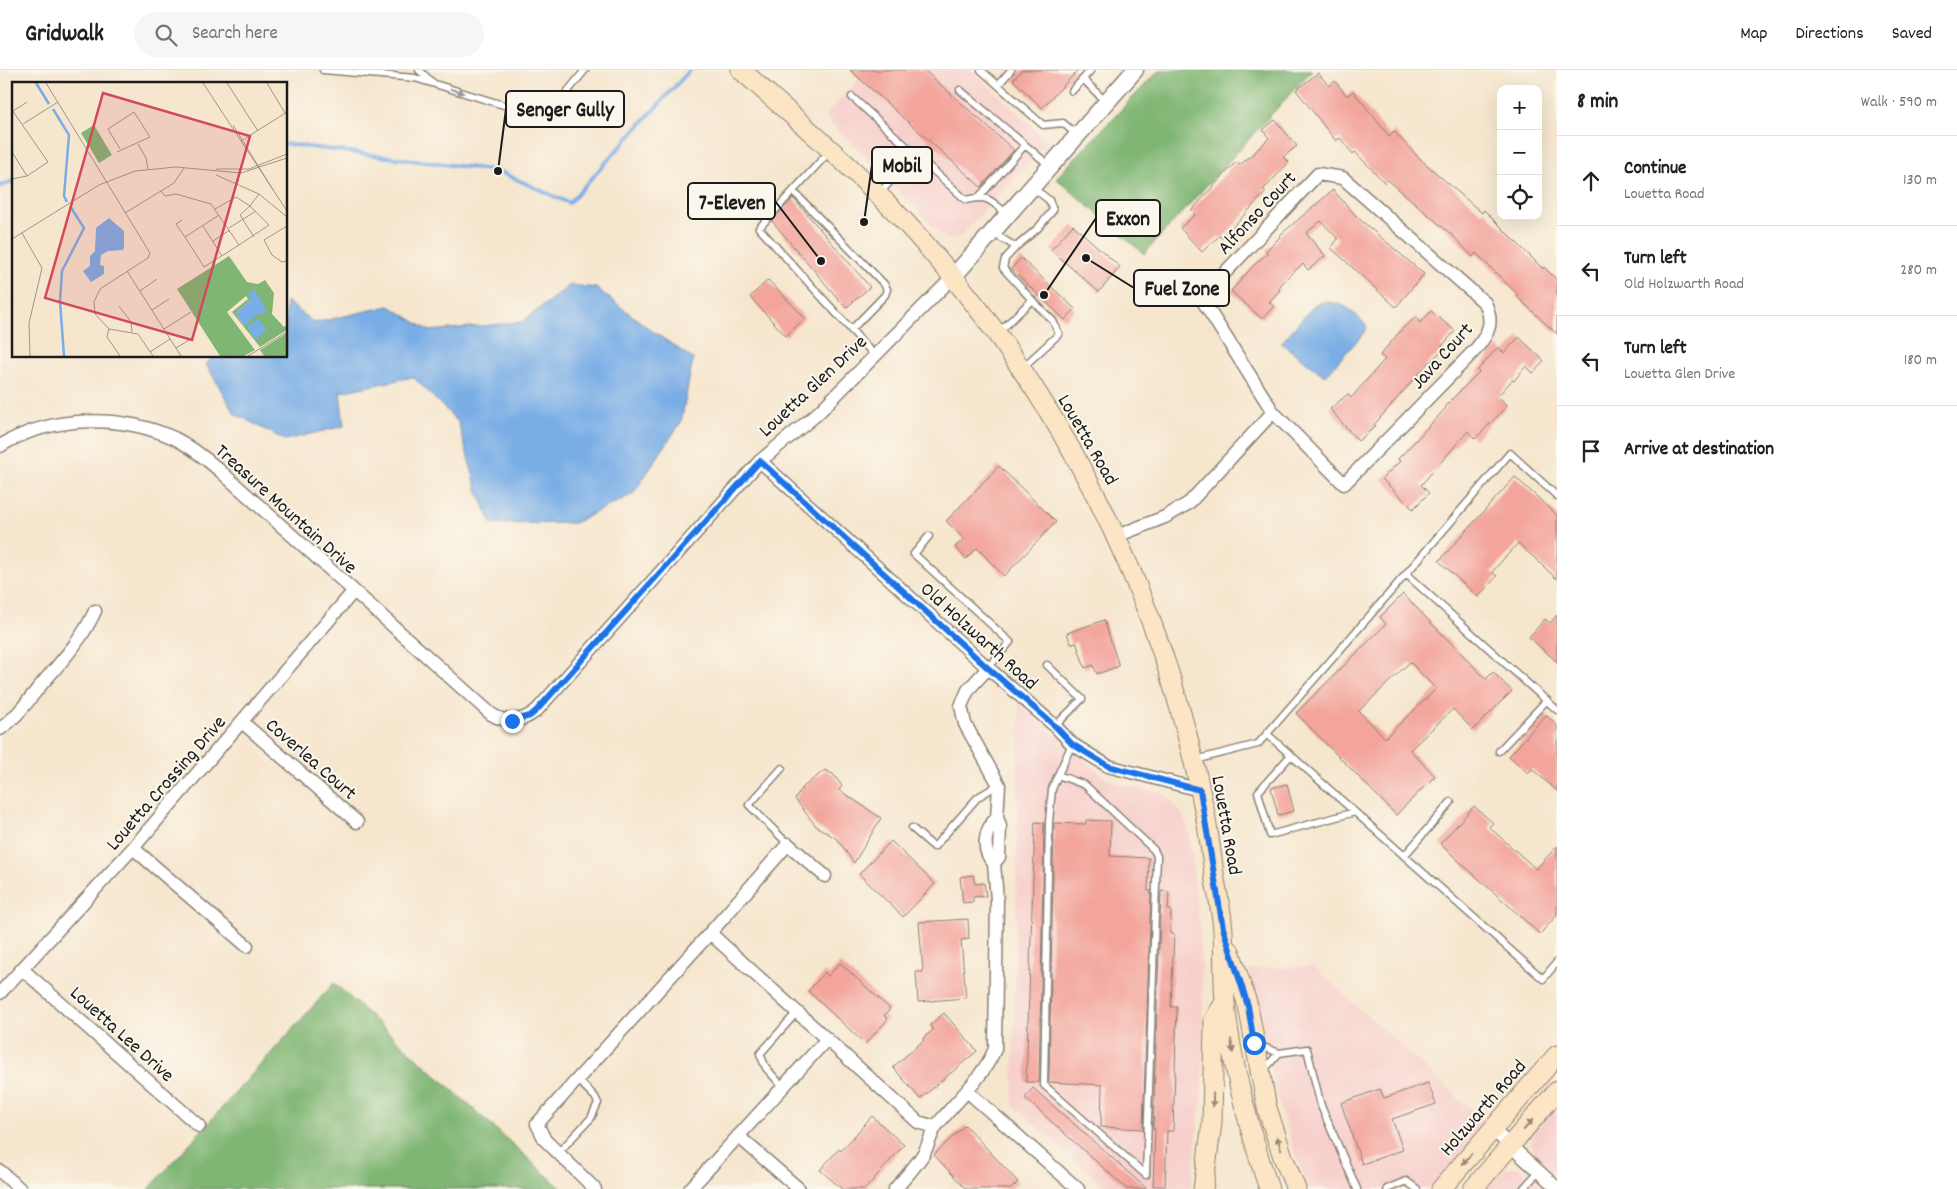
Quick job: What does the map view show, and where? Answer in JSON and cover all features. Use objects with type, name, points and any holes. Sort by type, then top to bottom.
[{"type":"main road","name":"Louetta Road","points":[[741,70],[878,196],[953,277],[1021,369],[1074,452],[1117,536],[1151,621],[1170,677],[1200,790],[1223,928],[1225,1002],[1246,1114],[1269,1189]]},
{"type":"main road","name":"Louetta Road","points":[[1223,928],[1248,1006],[1267,1108],[1296,1189]]},
{"type":"main road","points":[[1203,1189],[1212,1123],[1214,1020],[1225,1002]]},
{"type":"main road","name":"Holzwarth Road","points":[[1441,1189],[1557,1055]]},
{"type":"main road","points":[[1474,1189],[1557,1092]]},
{"type":"street","name":"Louetta Glen Drive","points":[[512,721],[530,716],[537,710],[760,461],[817,414],[953,277],[1135,70]]},
{"type":"street","name":"Alfonso Court","points":[[1201,298],[1318,174]]},
{"type":"street","name":"Java Court","points":[[1273,412],[1344,484],[1476,350],[1486,337],[1491,325],[1485,302],[1343,178],[1318,174]]},
{"type":"street","points":[[1117,536],[1165,517],[1189,503],[1273,412],[1201,298],[1170,284]]},
{"type":"street","name":"Treasure Mountain Drive","points":[[0,446],[10,440],[46,427],[72,422],[115,422],[138,426],[173,438],[192,449],[218,469],[491,714],[504,720],[512,721]]},
{"type":"street","name":"Old Holzwarth Road","points":[[760,461],[988,668],[1055,726],[1072,744],[1108,766],[1200,790]]},
{"type":"street","name":"Louetta Crossing Drive","points":[[0,993],[133,848],[354,592]]},
{"type":"street","points":[[0,729],[16,715],[76,644],[88,627],[95,611]]},
{"type":"street","points":[[895,1189],[914,1168],[924,1152],[935,1127],[989,1063],[995,1049],[997,900],[994,863],[999,857],[1000,825],[996,818],[999,785],[965,724],[961,706],[968,690],[988,668]]},
{"type":"street","name":"Coverlea Court","points":[[242,722],[358,822]]},
{"type":"street","points":[[595,1189],[545,1140],[537,1124],[788,844],[826,876]]},
{"type":"street","points":[[133,848],[247,946]]},
{"type":"street","points":[[710,933],[918,1122],[935,1127]]},
{"type":"street","name":"Louetta Lee Drive","points":[[22,969],[199,1126]]},
{"type":"street","points":[[690,1189],[827,1039]]},
{"type":"street","points":[[967,1091],[1078,1189]]},
{"type":"street","points":[[1493,1130],[1557,1188]]},
{"type":"street","points":[[738,1136],[799,1189]]},
{"type":"street","points":[[0,1171],[20,1189]]},
{"type":"lane","points":[[323,70],[414,78],[523,111],[543,113],[555,106],[585,70]]},
{"type":"lane","points":[[419,70],[435,85]]},
{"type":"lane","points":[[981,70],[1043,124],[1062,123],[1078,135]]},
{"type":"lane","points":[[998,85],[1011,70]]},
{"type":"lane","points":[[1072,91],[1091,70]]},
{"type":"lane","points":[[1083,79],[1107,103]]},
{"type":"lane","points":[[960,90],[1050,166]]},
{"type":"lane","points":[[852,96],[966,200],[979,197],[988,199],[1008,214]]},
{"type":"lane","points":[[979,197],[1025,145]]},
{"type":"lane","points":[[830,151],[759,228],[875,356]]},
{"type":"lane","points":[[878,196],[915,154]]},
{"type":"lane","points":[[1021,369],[1060,334],[1053,321],[1004,268],[1004,259],[1038,228],[1053,210],[1048,200],[1032,188]]},
{"type":"lane","points":[[793,191],[887,289],[885,295],[851,330]]},
{"type":"lane","points":[[992,232],[1016,247]]},
{"type":"lane","points":[[996,335],[1032,300]]},
{"type":"lane","points":[[1193,760],[1258,744],[1510,453],[1557,496]]},
{"type":"lane","points":[[929,536],[914,554],[1010,642],[988,668]]},
{"type":"lane","points":[[1406,574],[1557,710]]},
{"type":"lane","points":[[1047,666],[1082,699],[1055,726]]},
{"type":"lane","points":[[1498,751],[1547,700]]},
{"type":"lane","points":[[1266,734],[1543,979],[1557,962]]},
{"type":"lane","points":[[1058,775],[1085,785],[1154,850],[1157,856],[1146,1175],[1044,1085],[1049,822],[1052,789],[1058,775],[1072,744]]},
{"type":"lane","points":[[1291,755],[1258,792],[1270,835],[1354,812]]},
{"type":"lane","points":[[782,768],[749,805],[788,844]]},
{"type":"lane","points":[[912,828],[934,847],[978,797],[999,785]]},
{"type":"lane","points":[[1404,856],[1451,802]]},
{"type":"lane","points":[[783,1087],[766,1068],[760,1054],[797,1012]]},
{"type":"lane","points":[[1254,1043],[1279,1053],[1307,1048],[1321,1106],[1357,1189]]},
{"type":"lane","points":[[1260,1073],[1279,1053]]},
{"type":"lane","points":[[558,1153],[590,1118],[598,1103],[595,1097],[578,1080]]},
{"type":"lane","points":[[1523,1189],[1539,1171]]},
{"type":"lane","points":[[1387,1189],[1406,1181],[1417,1189]]},
{"type":"shaded area","points":[[868,70],[972,70],[1048,142],[961,236],[946,239],[824,116]]},
{"type":"shaded area","points":[[1019,704],[1104,777],[1119,784],[1163,793],[1182,815],[1189,830],[1199,924],[1203,1000],[1202,1091],[1191,1189],[1108,1189],[1013,1105]]},
{"type":"shaded area","points":[[1313,966],[1488,1125],[1433,1189],[1309,1189],[1294,1150],[1275,1090],[1249,969]]},
{"type":"shaded area","points":[[1557,1104],[1557,1177],[1537,1159],[1531,1145],[1534,1132]]},
{"type":"shaded area","points":[[1511,1167],[1520,1168],[1545,1189],[1486,1189],[1504,1169]]},
{"type":"green space","points":[[1159,70],[1312,70],[1144,254],[1056,178]]},
{"type":"green space","points":[[334,983],[562,1189],[149,1189]]},
{"type":"water","points":[[570,285],[596,288],[693,359],[681,422],[633,494],[574,523],[492,524],[478,492],[458,422],[413,377],[340,392],[344,426],[285,440],[235,414],[206,364],[213,358],[288,358],[288,303],[314,323],[389,306],[430,331],[522,322]]},
{"type":"water","points":[[1326,302],[1339,304],[1349,309],[1367,327],[1363,334],[1325,376],[1281,343],[1315,304]]},
{"type":"building","points":[[850,70],[924,70],[1014,150],[981,187]]},
{"type":"building","points":[[1022,70],[1078,70],[1042,108],[1013,80]]},
{"type":"building","points":[[1318,73],[1329,86],[1335,81],[1347,96],[1353,91],[1389,136],[1394,131],[1418,157],[1482,213],[1484,210],[1543,269],[1544,267],[1557,280],[1557,334],[1516,296],[1518,295],[1476,253],[1473,257],[1453,236],[1388,180],[1385,183],[1355,152],[1353,154],[1340,138],[1336,141],[1296,90]]},
{"type":"building","points":[[1275,120],[1297,146],[1283,157],[1289,162],[1263,190],[1266,192],[1222,238],[1219,236],[1202,252],[1180,228],[1195,215],[1191,211],[1236,162],[1240,165],[1269,138],[1263,130]]},
{"type":"building","points":[[1333,190],[1357,217],[1424,274],[1396,307],[1331,248],[1338,239],[1321,221],[1306,233],[1325,256],[1308,270],[1303,264],[1291,274],[1278,288],[1280,290],[1269,302],[1274,306],[1262,319],[1231,291],[1254,265],[1268,253],[1266,251],[1279,236]]},
{"type":"building","points":[[793,198],[870,287],[846,308],[772,221]]},
{"type":"building","points":[[1073,225],[1120,267],[1099,292],[1051,250]]},
{"type":"building","points":[[1021,258],[1075,309],[1065,320],[1011,269]]},
{"type":"building","points":[[768,280],[805,318],[786,336],[750,297]]},
{"type":"building","points":[[1431,311],[1455,331],[1441,347],[1443,350],[1427,364],[1374,425],[1376,426],[1358,441],[1330,409],[1348,394],[1351,398],[1385,359],[1380,355],[1402,329],[1416,317],[1420,323]]},
{"type":"building","points":[[1519,337],[1544,361],[1533,373],[1526,366],[1514,381],[1512,380],[1498,396],[1507,406],[1475,439],[1468,431],[1421,485],[1429,493],[1413,509],[1382,479],[1400,461],[1398,459],[1446,408],[1445,406],[1479,372],[1477,371],[1498,347],[1504,353]]},
{"type":"building","points":[[999,466],[1056,522],[1004,576],[977,548],[966,559],[955,547],[964,539],[946,521]]},
{"type":"building","points":[[1515,477],[1557,515],[1557,579],[1518,543],[1492,572],[1497,576],[1478,597],[1439,561]]},
{"type":"building","points":[[1403,594],[1486,679],[1493,672],[1512,691],[1473,730],[1453,709],[1410,750],[1435,776],[1396,815],[1296,713],[1386,624],[1380,617]],"holes":[[[1410,662],[1436,689],[1385,738],[1359,711]]]},
{"type":"building","points":[[1557,615],[1557,662],[1529,637],[1545,619],[1550,623]]},
{"type":"building","points":[[1104,620],[1119,666],[1097,674],[1093,665],[1085,668],[1076,642],[1071,644],[1067,633]]},
{"type":"building","points":[[1546,715],[1557,725],[1557,791],[1532,769],[1528,773],[1509,756]]},
{"type":"building","points":[[825,770],[834,775],[842,786],[839,790],[881,818],[854,863],[837,839],[816,826],[795,799],[803,787]]},
{"type":"building","points":[[1287,784],[1294,811],[1278,815],[1271,788]]},
{"type":"building","points":[[1474,806],[1493,823],[1489,827],[1536,869],[1557,846],[1557,915],[1540,934],[1440,844]]},
{"type":"building","points":[[1086,820],[1111,821],[1110,856],[1149,858],[1148,891],[1151,891],[1143,1129],[1101,1127],[1102,1085],[1049,1082],[1054,823],[1086,824]]},
{"type":"building","points":[[1035,822],[1044,823],[1039,1082],[1026,1082]]},
{"type":"building","points":[[891,841],[935,884],[903,917],[859,874]]},
{"type":"building","points":[[973,875],[975,884],[984,883],[986,896],[973,897],[973,902],[963,903],[960,877]]},
{"type":"building","points":[[1161,891],[1169,892],[1168,910],[1171,910],[1170,934],[1174,934],[1171,1007],[1177,1007],[1173,1131],[1167,1131],[1165,1186],[1153,1186],[1155,1129],[1153,1129]]},
{"type":"building","points":[[968,919],[969,939],[961,940],[966,998],[918,1002],[916,972],[923,972],[919,922]]},
{"type":"building","points":[[840,963],[890,1009],[884,1016],[888,1019],[865,1044],[808,991],[825,972],[828,976]]},
{"type":"building","points":[[944,1013],[977,1051],[920,1099],[893,1067],[924,1040],[923,1038],[933,1030],[930,1025]]},
{"type":"building","points":[[1428,1083],[1436,1104],[1392,1119],[1403,1150],[1362,1164],[1341,1103],[1380,1089],[1384,1098]]},
{"type":"building","points":[[1033,1088],[1147,1189],[1127,1189],[1025,1098]]},
{"type":"building","points":[[872,1116],[904,1145],[865,1189],[842,1189],[820,1170],[839,1149],[841,1151]]},
{"type":"building","points":[[965,1125],[1018,1182],[1011,1189],[966,1189],[934,1155]]},
{"type":"waterway","points":[[288,144],[498,171],[569,203],[690,70]]},
{"type":"waterway","points":[[0,186],[12,182]]},
{"type":"place","name":"Senger Gully","points":[[498,171]]},
{"type":"place","name":"Mobil","points":[[864,222]]},
{"type":"place","name":"Fuel Zone","points":[[1086,258]]},
{"type":"place","name":"7-Eleven","points":[[821,261]]},
{"type":"place","name":"Exxon","points":[[1044,295]]},
{"type":"route","points":[[512,721],[530,716],[537,710],[760,461],[988,668],[1055,726],[1072,744],[1108,766],[1132,774],[1200,790],[1223,928],[1248,1006],[1254,1043]]}]
